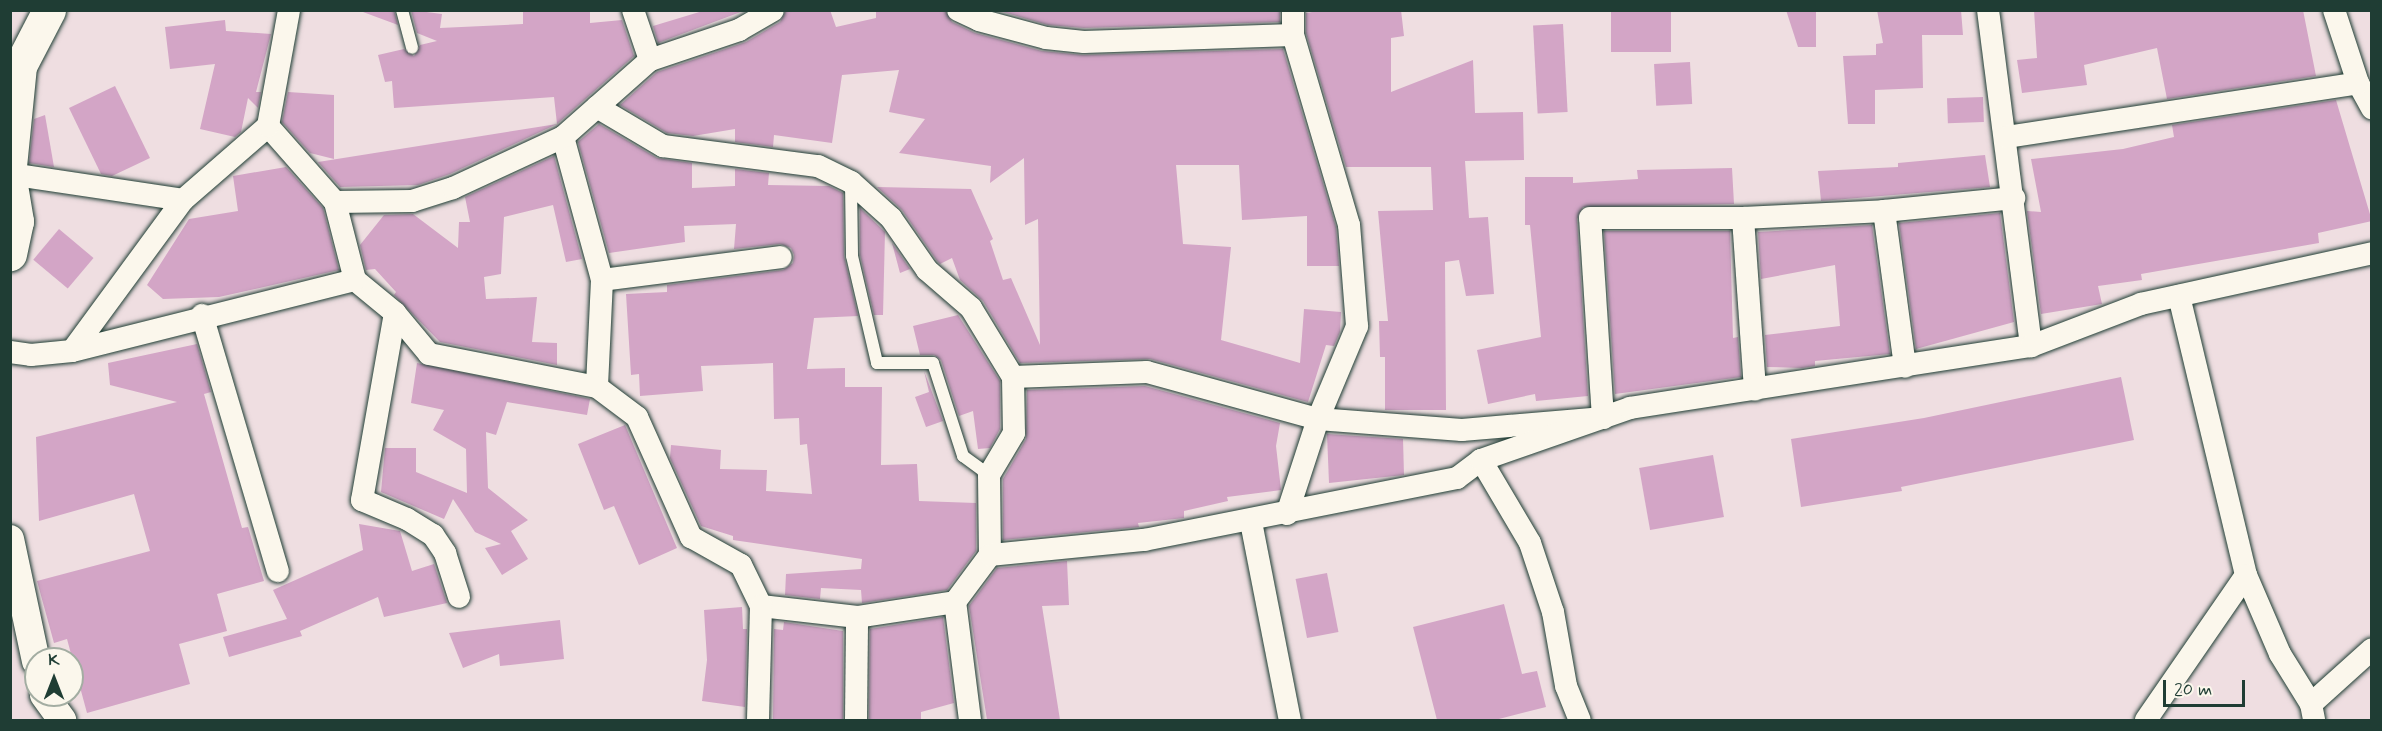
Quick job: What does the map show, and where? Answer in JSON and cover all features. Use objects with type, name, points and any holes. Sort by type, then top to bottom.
[{"type":"main road","points":[[10,166],[20,66],[49,10]]},
{"type":"main road","points":[[10,179],[16,221],[10,254]]},
{"type":"street","points":[[72,351],[183,200],[268,126],[289,10]]},
{"type":"street","points":[[633,10],[650,60]]},
{"type":"street","points":[[335,202],[412,201],[453,188],[563,138],[650,60],[739,30],[772,10]]},
{"type":"street","points":[[958,10],[979,20],[1046,38],[1084,42],[1293,35]]},
{"type":"street","points":[[1287,514],[1318,419],[1357,326],[1349,225],[1293,35],[1293,10]]},
{"type":"street","points":[[1988,10],[2007,138],[2031,346]]},
{"type":"street","points":[[2334,10],[2358,83],[2371,104]]},
{"type":"street","points":[[2007,138],[2358,83]]},
{"type":"street","points":[[597,107],[663,146],[818,166],[850,182],[891,218],[927,270],[970,308],[1013,377],[1014,433],[989,475],[990,555],[955,602],[970,720]]},
{"type":"street","points":[[268,126],[335,202],[356,280],[395,314],[429,354],[597,387],[637,417],[691,537],[741,565],[761,606],[758,720]]},
{"type":"street","points":[[563,138],[602,280],[597,387]]},
{"type":"street","points":[[10,174],[183,200]]},
{"type":"street","points":[[1603,418],[1590,218],[1743,218],[1884,211],[2014,198]]},
{"type":"street","points":[[1884,211],[1905,367]]},
{"type":"street","points":[[1743,218],[1755,390]]},
{"type":"street","points":[[990,555],[1144,540],[1251,522],[1457,478],[1481,460],[1630,408],[2031,346],[2141,304],[2372,253]]},
{"type":"street","points":[[602,280],[781,257]]},
{"type":"street","points":[[10,351],[31,355],[72,351],[202,315],[356,280]]},
{"type":"street","points":[[2180,296],[2246,575],[2280,654],[2313,712],[2372,649]]},
{"type":"street","points":[[395,314],[362,500],[407,519],[433,535],[445,553],[459,597]]},
{"type":"street","points":[[202,315],[278,571]]},
{"type":"street","points":[[1013,377],[1147,372],[1318,419],[1462,430],[1603,418]]},
{"type":"street","points":[[1481,460],[1530,543],[1553,612],[1566,686],[1580,720]]},
{"type":"street","points":[[1251,522],[1290,720]]},
{"type":"street","points":[[10,539],[33,647]]},
{"type":"street","points":[[2146,720],[2246,575]]},
{"type":"street","points":[[761,606],[857,617],[955,602]]},
{"type":"street","points":[[856,720],[857,617]]},
{"type":"street","points":[[53,707],[62,720]]},
{"type":"lane","points":[[402,10],[412,48]]},
{"type":"lane","points":[[850,182],[852,256],[877,363],[933,363],[963,456],[989,475]]},
{"type":"building","points":[[363,10],[394,10],[398,25],[363,12]]},
{"type":"building","points":[[411,10],[442,14],[440,28],[523,24],[523,10],[590,10],[590,23],[622,20],[634,56],[557,124],[554,97],[394,108],[392,81],[385,82],[378,55],[404,49],[414,56],[420,45],[437,41],[417,33]]},
{"type":"building","points":[[706,10],[746,10],[658,43],[653,26]]},
{"type":"building","points":[[786,10],[830,10],[836,27],[876,18],[876,10],[945,10],[952,22],[975,33],[1042,51],[1083,55],[1283,49],[1336,227],[1339,266],[1307,266],[1307,216],[1242,220],[1239,165],[1176,165],[1183,244],[1231,247],[1221,340],[1300,363],[1304,309],[1341,312],[1340,332],[1334,346],[1326,345],[1308,402],[1150,359],[1020,363],[983,301],[960,280],[952,258],[940,264],[902,210],[877,187],[971,189],[993,239],[990,241],[1003,280],[1011,278],[1040,345],[1038,219],[1025,225],[1024,158],[990,183],[991,166],[899,153],[925,119],[889,112],[899,70],[842,75],[832,143],[774,135],[773,147],[735,142],[735,129],[693,136],[667,133],[620,105],[657,72],[746,42],[780,22]]},
{"type":"building","points":[[996,10],[1280,10],[1280,22],[1084,28],[1048,25]]},
{"type":"building","points":[[1325,10],[1401,10],[1404,36],[1391,38],[1391,92],[1473,60],[1475,113],[1523,112],[1524,160],[1465,161],[1469,218],[1488,217],[1494,294],[1466,296],[1459,260],[1445,262],[1446,410],[1385,410],[1385,357],[1380,357],[1379,321],[1388,321],[1378,211],[1433,210],[1431,167],[1346,167],[1306,33],[1306,13]]},
{"type":"building","points":[[1671,10],[1671,52],[1611,52],[1611,11]]},
{"type":"building","points":[[1786,10],[1816,10],[1816,47],[1798,47]]},
{"type":"building","points":[[1877,10],[1961,10],[1963,35],[1922,35],[1923,88],[1875,90],[1875,124],[1848,124],[1843,56],[1876,55],[1876,44],[1883,43]]},
{"type":"building","points":[[2034,10],[2303,10],[2316,76],[2167,99],[2157,48],[2084,65],[2087,85],[2022,93],[2017,60],[2037,58]]},
{"type":"building","points":[[225,20],[226,31],[271,34],[256,92],[261,92],[258,108],[248,98],[241,132],[235,137],[200,129],[215,64],[170,69],[165,27]]},
{"type":"building","points":[[1563,24],[1568,112],[1538,113],[1533,26]]},
{"type":"building","points":[[1690,62],[1692,104],[1656,106],[1654,64]]},
{"type":"building","points":[[115,86],[150,158],[112,176],[101,174],[69,108]]},
{"type":"building","points":[[288,92],[334,95],[334,159],[310,153],[282,122]]},
{"type":"building","points":[[1983,97],[1984,122],[1948,123],[1947,98]]},
{"type":"building","points":[[2336,100],[2372,221],[2318,233],[2319,243],[2141,274],[2142,280],[2098,286],[2102,304],[2041,314],[2027,211],[2041,212],[2031,159],[2123,149],[2174,137],[2172,125]]},
{"type":"building","points":[[45,115],[54,167],[29,163],[34,119]]},
{"type":"building","points":[[557,124],[450,174],[418,185],[340,187],[318,162]]},
{"type":"building","points":[[599,124],[657,158],[692,163],[692,188],[735,186],[735,169],[769,173],[768,185],[829,186],[843,193],[844,256],[858,316],[814,318],[807,369],[845,368],[845,387],[882,387],[881,465],[917,464],[919,501],[976,503],[976,551],[947,590],[862,603],[861,590],[821,588],[820,599],[785,595],[786,574],[861,569],[862,559],[733,540],[733,536],[701,526],[670,458],[671,445],[721,450],[720,469],[767,470],[766,491],[812,494],[807,444],[800,445],[799,418],[774,419],[773,363],[701,366],[703,391],[640,396],[639,374],[631,375],[626,294],[667,292],[667,285],[783,270],[793,263],[794,255],[791,248],[780,244],[734,249],[736,224],[684,226],[685,242],[609,253],[578,142]]},
{"type":"building","points":[[1985,155],[1990,187],[1821,201],[1818,171],[1898,167],[1898,163]]},
{"type":"building","points":[[554,156],[582,259],[566,262],[553,205],[504,217],[501,274],[484,277],[486,299],[537,297],[532,342],[557,343],[557,365],[440,342],[394,295],[396,292],[375,269],[366,270],[360,245],[384,215],[413,214],[458,248],[459,222],[470,222],[465,197]]},
{"type":"building","points":[[286,167],[323,208],[339,270],[219,297],[163,299],[147,285],[189,219],[238,211],[233,176]]},
{"type":"building","points":[[1732,168],[1734,204],[1583,207],[1577,219],[1588,396],[1536,401],[1535,394],[1488,404],[1477,350],[1541,337],[1530,225],[1525,225],[1525,177],[1573,177],[1573,183],[1638,179],[1637,170]]},
{"type":"building","points":[[860,208],[885,232],[883,315],[874,315],[860,255]]},
{"type":"building","points":[[2000,213],[2014,322],[1916,349],[1899,223]]},
{"type":"building","points":[[1872,225],[1890,354],[1815,361],[1815,366],[1802,368],[1767,367],[1765,335],[1840,326],[1835,265],[1761,279],[1758,232]]},
{"type":"building","points":[[59,229],[93,258],[68,289],[33,260]]},
{"type":"building","points":[[1604,231],[1730,231],[1733,338],[1738,337],[1741,377],[1615,394]]},
{"type":"building","points":[[892,243],[910,269],[900,273]]},
{"type":"building","points":[[958,315],[1000,381],[1000,429],[990,448],[978,449],[973,411],[959,416],[941,360],[934,355],[920,355],[913,326]]},
{"type":"building","points":[[197,344],[211,392],[204,394],[242,528],[248,527],[264,581],[217,594],[227,631],[179,644],[190,684],[87,713],[84,702],[84,647],[69,647],[67,639],[54,643],[37,581],[150,551],[134,494],[39,521],[36,437],[177,402],[110,385],[108,363]]},
{"type":"building","points":[[417,363],[590,399],[587,415],[507,402],[496,435],[486,432],[488,488],[528,520],[511,531],[528,559],[502,575],[485,548],[501,544],[475,532],[453,499],[444,519],[381,492],[385,448],[416,448],[416,472],[467,493],[466,449],[433,430],[444,410],[411,403]]},
{"type":"building","points":[[924,371],[943,421],[926,427],[915,397],[929,392]]},
{"type":"building","points":[[2121,377],[2134,440],[1901,487],[1902,491],[1801,507],[1791,439],[1924,418]]},
{"type":"building","points":[[1145,386],[1280,423],[1276,446],[1281,490],[1227,497],[1228,501],[1184,511],[1184,518],[1138,523],[1139,527],[1003,540],[1003,479],[1026,439],[1027,390]]},
{"type":"building","points":[[625,425],[677,548],[639,565],[614,506],[604,510],[578,444]]},
{"type":"building","points":[[1327,434],[1403,439],[1404,475],[1329,483]]},
{"type":"building","points":[[1713,455],[1724,517],[1650,530],[1639,468]]},
{"type":"building","points":[[359,524],[400,531],[412,571],[434,564],[447,603],[384,617],[378,597],[300,631],[302,636],[229,657],[223,637],[287,619],[273,590],[363,550]]},
{"type":"building","points":[[1067,561],[1069,605],[1042,606],[1060,720],[987,720],[969,606],[997,568]]},
{"type":"building","points":[[1327,573],[1338,632],[1307,638],[1296,579]]},
{"type":"building","points":[[1504,604],[1522,674],[1537,671],[1546,707],[1495,720],[1437,720],[1413,627]]},
{"type":"building","points":[[742,607],[743,629],[747,629],[745,707],[702,701],[707,660],[704,610]]},
{"type":"building","points":[[943,617],[954,703],[921,712],[921,720],[869,720],[870,629]]},
{"type":"building","points":[[560,620],[564,659],[500,666],[499,654],[463,668],[449,633]]},
{"type":"building","points":[[784,622],[843,631],[843,720],[773,720],[774,629],[783,630]]}]
